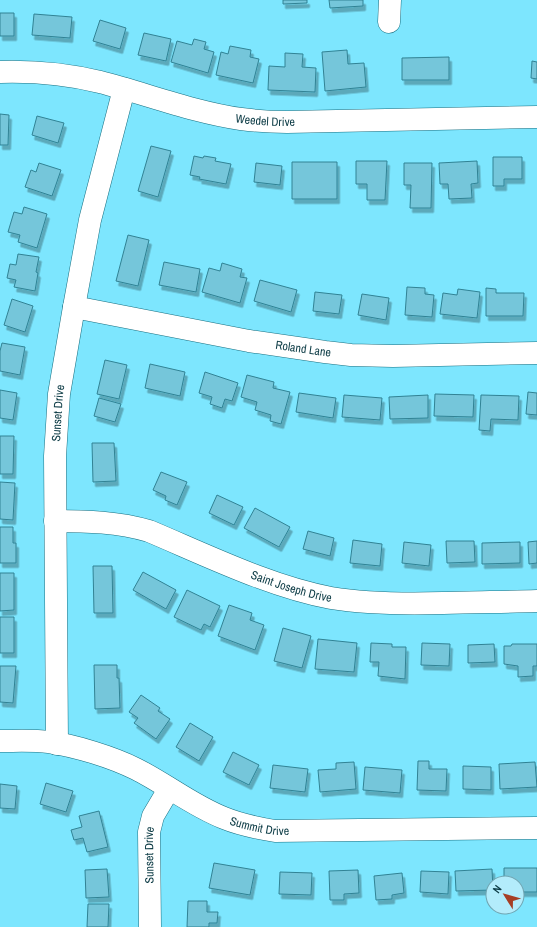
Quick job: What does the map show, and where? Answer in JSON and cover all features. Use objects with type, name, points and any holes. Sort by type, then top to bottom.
[{"type":"street","points":[[389,22],[390,0]]},
{"type":"street","name":"Weedel Drive","points":[[0,72],[29,72],[74,76],[212,113],[241,119],[264,121],[287,122],[537,117]]},
{"type":"street","name":"Sunset Drive","points":[[57,744],[55,456],[57,416],[62,372],[93,206],[124,89]]},
{"type":"street","name":"Roland Lane","points":[[74,307],[249,341],[325,352],[379,356],[537,352]]},
{"type":"street","name":"Saint Joseph Drive","points":[[55,521],[84,521],[134,527],[149,531],[267,580],[307,593],[332,598],[407,604],[537,601]]},
{"type":"street","name":"Summit Drive","points":[[0,741],[37,741],[57,744],[119,762],[137,770],[223,818],[254,828],[275,831],[537,828]]},
{"type":"street","name":"Sunset Drive","points":[[150,927],[148,832],[153,816],[169,789]]},
{"type":"building","points":[[283,0],[307,0],[307,3],[283,4]]},
{"type":"building","points":[[329,0],[363,0],[363,6],[330,8]]},
{"type":"building","points":[[0,13],[14,13],[14,36],[0,36]]},
{"type":"building","points":[[34,14],[72,17],[70,38],[32,35]]},
{"type":"building","points":[[100,20],[126,28],[120,49],[93,41]]},
{"type":"building","points":[[144,33],[171,39],[166,61],[138,55]]},
{"type":"building","points":[[194,39],[206,42],[204,49],[214,52],[208,73],[171,62],[177,41],[192,45]]},
{"type":"building","points":[[230,46],[251,50],[250,57],[259,59],[253,83],[216,75],[221,52],[228,54]]},
{"type":"building","points":[[347,50],[348,64],[364,63],[366,87],[325,91],[322,52]]},
{"type":"building","points":[[285,53],[303,54],[302,67],[316,68],[315,92],[268,90],[269,66],[285,67]]},
{"type":"building","points":[[449,57],[449,80],[402,80],[402,58]]},
{"type":"building","points":[[532,61],[537,62],[537,79],[531,78]]},
{"type":"building","points":[[0,114],[9,115],[8,145],[0,145]]},
{"type":"building","points":[[37,116],[64,123],[58,143],[32,135]]},
{"type":"building","points":[[151,146],[171,151],[158,197],[138,191]]},
{"type":"building","points":[[194,156],[216,158],[215,161],[231,164],[226,184],[199,179],[200,177],[190,175]]},
{"type":"building","points":[[493,157],[522,157],[522,179],[504,179],[504,186],[493,186]]},
{"type":"building","points":[[356,161],[387,161],[385,200],[367,200],[367,184],[356,184]]},
{"type":"building","points":[[477,161],[478,183],[471,184],[472,198],[449,199],[448,184],[440,184],[439,163]]},
{"type":"building","points":[[292,162],[337,162],[337,199],[292,199]]},
{"type":"building","points":[[39,163],[61,170],[52,196],[25,187],[31,170],[36,172]]},
{"type":"building","points":[[256,163],[282,166],[280,185],[254,182]]},
{"type":"building","points":[[404,163],[432,163],[431,208],[410,208],[411,185],[404,185]]},
{"type":"building","points":[[24,207],[47,214],[37,248],[18,242],[20,235],[8,232],[14,212],[22,214]]},
{"type":"building","points":[[128,235],[149,240],[138,286],[116,281]]},
{"type":"building","points":[[18,254],[39,257],[36,272],[38,273],[35,291],[14,287],[16,280],[7,278],[10,264],[16,265]]},
{"type":"building","points":[[164,262],[200,269],[196,292],[159,285]]},
{"type":"building","points":[[222,263],[242,269],[240,277],[247,278],[240,303],[202,292],[209,268],[220,271]]},
{"type":"building","points":[[260,280],[297,290],[291,312],[254,301]]},
{"type":"building","points":[[407,287],[425,288],[425,294],[434,295],[432,317],[405,315]]},
{"type":"building","points":[[486,288],[496,289],[496,293],[524,293],[523,316],[486,316]]},
{"type":"building","points":[[458,289],[480,292],[477,318],[440,314],[443,293],[457,295]]},
{"type":"building","points":[[315,292],[342,295],[339,314],[313,311]]},
{"type":"building","points":[[362,294],[389,298],[386,320],[358,315]]},
{"type":"building","points":[[12,299],[33,306],[25,332],[4,325]]},
{"type":"building","points":[[2,343],[25,347],[20,375],[0,371],[0,351]]},
{"type":"building","points":[[105,360],[127,365],[119,399],[97,394]]},
{"type":"building","points":[[150,364],[185,372],[180,396],[145,388]]},
{"type":"building","points":[[205,372],[238,383],[232,401],[225,399],[222,408],[210,404],[212,397],[199,393]]},
{"type":"building","points":[[247,375],[274,382],[273,388],[290,392],[281,424],[270,421],[271,415],[255,410],[257,402],[241,397]]},
{"type":"building","points":[[0,390],[17,393],[13,420],[0,418]]},
{"type":"building","points":[[528,392],[537,393],[537,415],[526,414]]},
{"type":"building","points":[[299,393],[336,398],[333,418],[296,412]]},
{"type":"building","points":[[435,394],[474,395],[473,417],[434,416]]},
{"type":"building","points":[[344,395],[382,398],[380,420],[342,417]]},
{"type":"building","points":[[428,395],[428,418],[390,419],[389,397]]},
{"type":"building","points":[[481,395],[519,396],[518,420],[491,419],[490,431],[479,430]]},
{"type":"building","points":[[99,398],[121,404],[115,422],[94,416]]},
{"type":"building","points":[[0,436],[14,436],[13,474],[0,474]]},
{"type":"building","points":[[92,443],[114,443],[116,481],[93,482]]},
{"type":"building","points":[[161,472],[187,482],[177,505],[165,500],[166,496],[153,490]]},
{"type":"building","points":[[0,482],[15,483],[13,520],[0,519]]},
{"type":"building","points":[[217,495],[243,507],[234,525],[209,513]]},
{"type":"building","points":[[255,508],[290,527],[279,547],[244,528]]},
{"type":"building","points":[[0,527],[13,527],[13,543],[16,543],[16,563],[0,563]]},
{"type":"building","points":[[308,531],[334,538],[330,556],[303,549]]},
{"type":"building","points":[[353,540],[382,544],[380,566],[350,563]]},
{"type":"building","points":[[446,541],[474,541],[475,562],[447,563]]},
{"type":"building","points":[[537,541],[537,563],[529,564],[528,542]]},
{"type":"building","points":[[404,542],[431,545],[429,566],[402,563]]},
{"type":"building","points":[[520,542],[520,563],[482,564],[482,543]]},
{"type":"building","points":[[93,566],[112,566],[113,613],[94,613]]},
{"type":"building","points":[[143,572],[176,590],[166,609],[133,590]]},
{"type":"building","points":[[0,573],[14,573],[14,610],[0,611]]},
{"type":"building","points":[[187,590],[220,606],[210,627],[204,624],[201,630],[174,617]]},
{"type":"building","points":[[229,605],[252,613],[250,620],[264,625],[255,650],[218,636]]},
{"type":"building","points":[[0,617],[14,617],[14,653],[0,653]]},
{"type":"building","points":[[283,628],[311,636],[302,668],[274,661]]},
{"type":"building","points":[[318,639],[357,643],[354,672],[315,669]]},
{"type":"building","points":[[371,643],[392,644],[392,647],[406,647],[405,679],[378,676],[379,662],[370,662]]},
{"type":"building","points":[[422,643],[450,644],[449,666],[421,665]]},
{"type":"building","points":[[494,644],[495,662],[468,663],[468,645]]},
{"type":"building","points":[[512,644],[537,644],[537,666],[533,666],[533,676],[518,677],[518,666],[504,664],[504,646],[511,646]]},
{"type":"building","points":[[94,665],[117,665],[120,708],[95,709]]},
{"type":"building","points":[[0,666],[16,666],[13,703],[0,702]]},
{"type":"building","points":[[141,695],[160,708],[158,711],[170,719],[156,739],[134,723],[138,718],[129,712]]},
{"type":"building","points":[[190,723],[213,737],[199,761],[176,747]]},
{"type":"building","points":[[233,752],[259,765],[249,785],[223,772]]},
{"type":"building","points":[[418,761],[429,761],[429,769],[447,769],[446,791],[417,790]]},
{"type":"building","points":[[354,762],[356,789],[320,792],[318,770],[336,769],[336,763]]},
{"type":"building","points":[[535,762],[537,787],[500,789],[499,764]]},
{"type":"building","points":[[273,765],[308,769],[305,792],[270,788]]},
{"type":"building","points":[[463,766],[491,767],[491,790],[463,789]]},
{"type":"building","points":[[365,767],[402,770],[400,793],[363,790]]},
{"type":"building","points":[[46,783],[73,791],[66,812],[40,804]]},
{"type":"building","points":[[0,784],[17,786],[15,809],[0,808]]},
{"type":"building","points":[[99,811],[108,847],[87,852],[83,838],[74,840],[71,830],[82,827],[79,816]]},
{"type":"building","points":[[214,863],[255,870],[250,895],[209,888]]},
{"type":"building","points":[[504,868],[537,868],[537,892],[525,892],[525,875],[504,875]]},
{"type":"building","points":[[107,869],[109,897],[86,898],[85,870]]},
{"type":"building","points":[[492,869],[492,875],[485,875],[485,890],[456,891],[455,871]]},
{"type":"building","points":[[358,870],[359,893],[344,894],[344,900],[330,900],[329,871]]},
{"type":"building","points":[[421,871],[449,872],[448,894],[420,892]]},
{"type":"building","points":[[280,872],[312,873],[311,895],[279,894]]},
{"type":"building","points":[[402,873],[404,893],[392,895],[392,899],[376,900],[374,876]]},
{"type":"building","points":[[188,901],[207,901],[207,912],[218,912],[217,923],[209,923],[209,927],[187,927]]},
{"type":"building","points":[[88,904],[109,904],[108,927],[87,927]]}]
